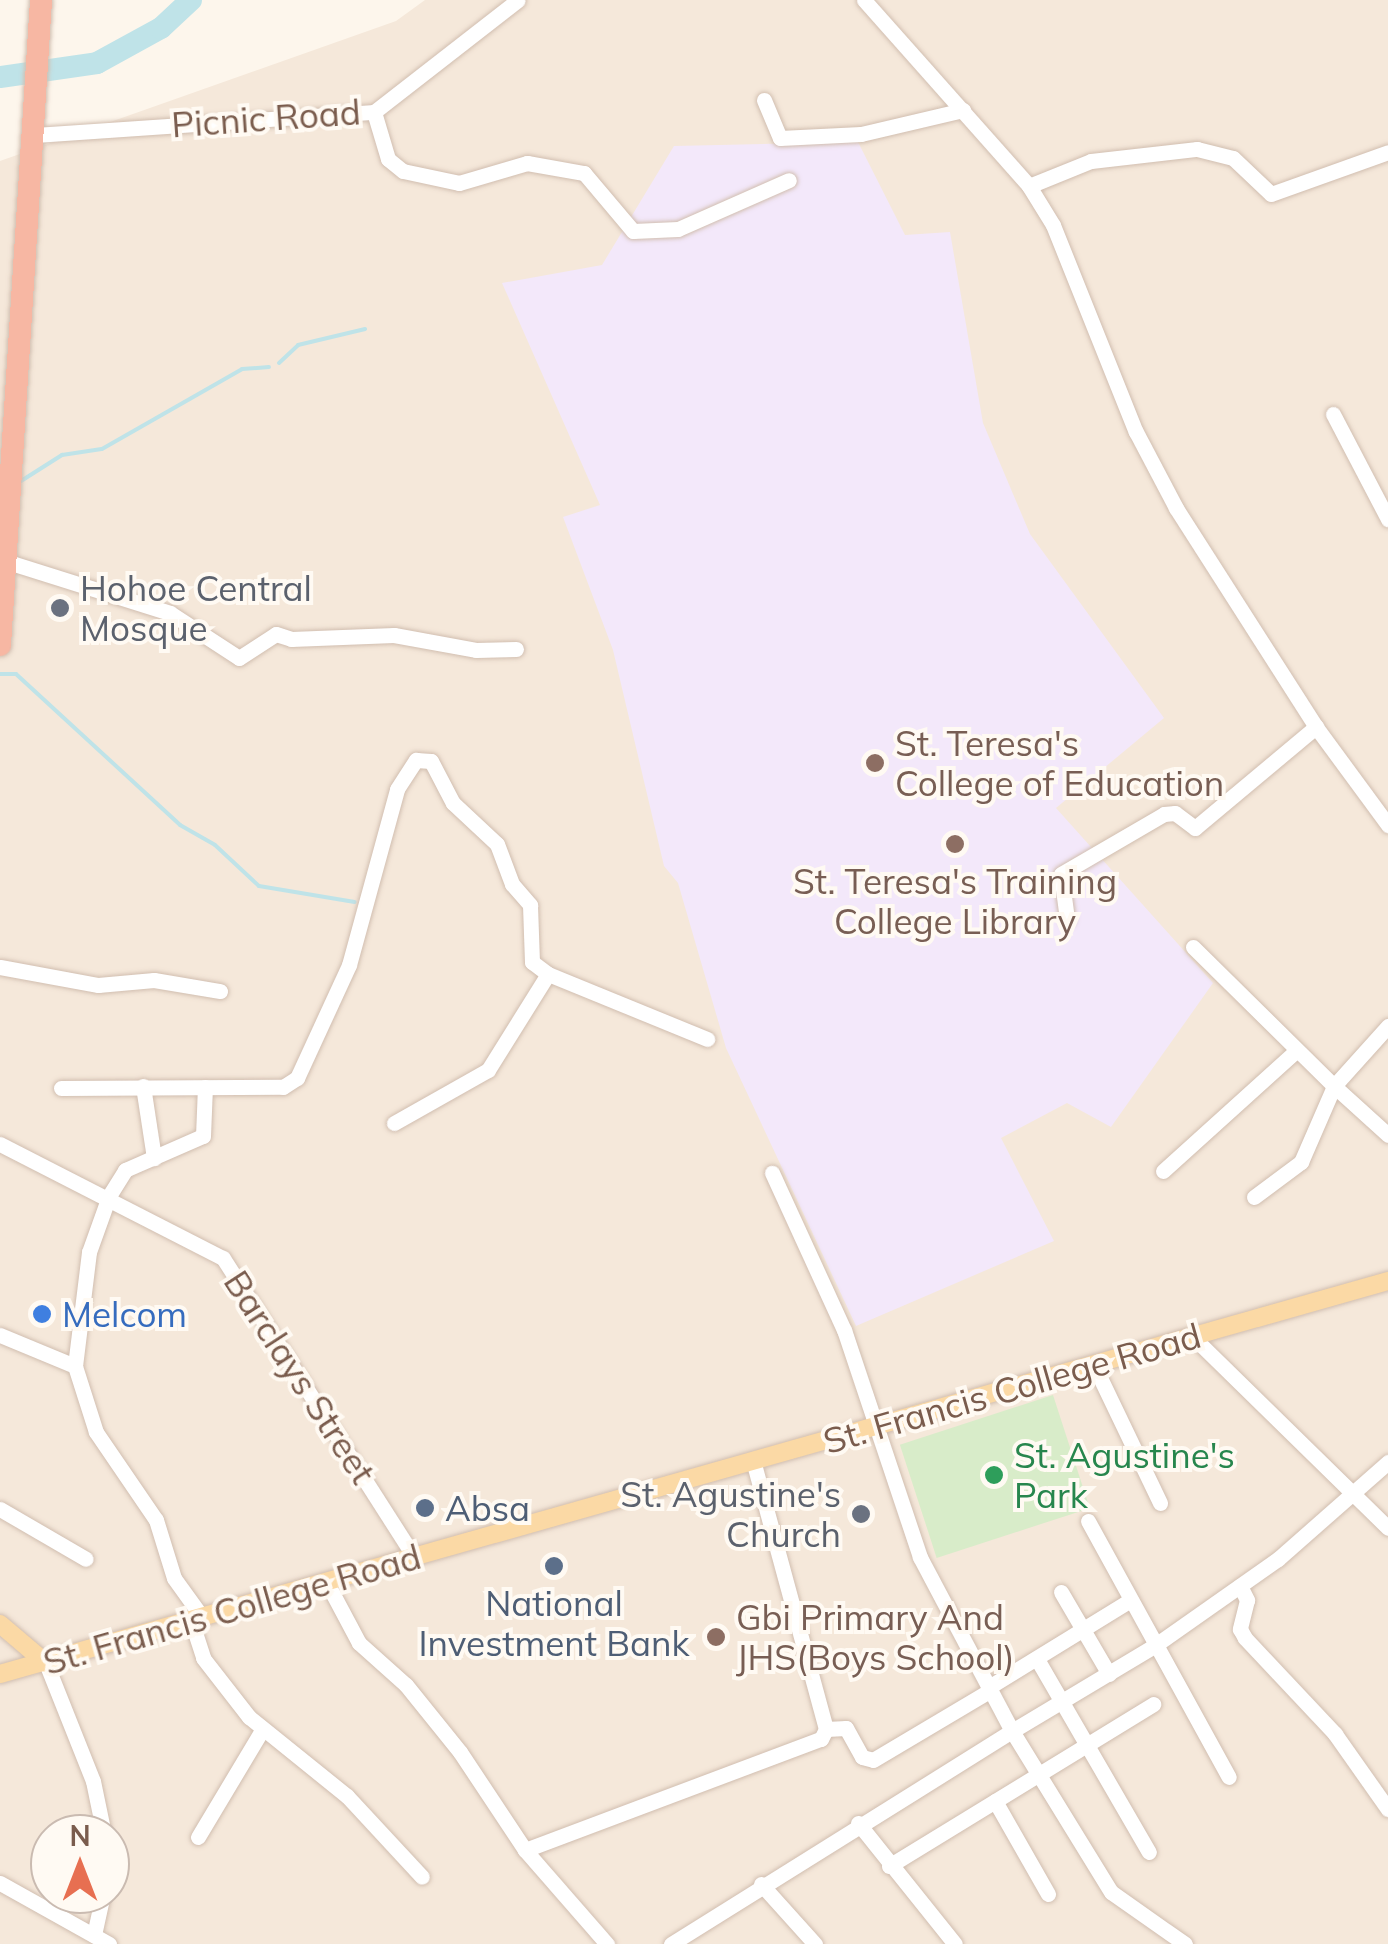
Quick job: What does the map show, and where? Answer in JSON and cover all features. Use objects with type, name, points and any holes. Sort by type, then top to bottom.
[{"type":"highway","points":[[0,645],[41,0]]},
{"type":"main road","name":"St. Francis College Road","points":[[0,1674],[1388,1280]]},
{"type":"main road","points":[[0,1624],[46,1662]]},
{"type":"street","name":"Picnic Road","points":[[35,135],[374,112],[518,0]]},
{"type":"street","points":[[864,0],[1029,186],[1053,225],[1152,462],[1316,727],[1388,824]]},
{"type":"street","points":[[764,100],[780,138],[861,134],[963,110]]},
{"type":"street","points":[[374,112],[388,159],[403,172],[459,183],[527,163],[584,173],[633,231],[678,229],[788,180]]},
{"type":"street","points":[[1029,186],[1091,161],[1196,149],[1232,158],[1270,194],[1388,152]]},
{"type":"street","points":[[1333,414],[1388,518]]},
{"type":"street","points":[[5,562],[170,614],[238,658],[276,634],[291,639],[394,635],[476,650],[516,648]]},
{"type":"street","points":[[1067,919],[1060,874],[1164,814],[1175,813],[1195,828],[1316,727]]},
{"type":"street","points":[[62,1088],[282,1087],[296,1078],[349,965],[397,788],[416,760],[431,761],[453,803],[497,844],[512,884],[530,904],[529,956],[548,974],[706,1039]]},
{"type":"street","points":[[1193,947],[1296,1051],[1388,1135]]},
{"type":"street","points":[[0,966],[98,985],[154,980],[220,991]]},
{"type":"street","points":[[394,1123],[488,1070],[548,974]]},
{"type":"street","points":[[1254,1197],[1301,1162],[1334,1086],[1388,1026]]},
{"type":"street","points":[[1164,1171],[1296,1051]]},
{"type":"street","points":[[143,1086],[154,1158]]},
{"type":"street","points":[[205,1087],[204,1136],[126,1170],[109,1196],[89,1252],[75,1366],[96,1432],[156,1520],[174,1578],[197,1619],[210,1670],[262,1730],[347,1796],[422,1878]]},
{"type":"street","name":"Barclays Street","points":[[0,1144],[109,1196],[224,1258],[414,1558]]},
{"type":"street","points":[[772,1173],[844,1330],[920,1556],[1036,1776],[1111,1892],[1185,1944]]},
{"type":"street","points":[[0,1334],[75,1366]]},
{"type":"street","points":[[1194,1336],[1388,1528]]},
{"type":"street","points":[[1094,1364],[1160,1503]]},
{"type":"street","points":[[524,1850],[821,1739],[826,1729],[753,1461]]},
{"type":"street","points":[[671,1944],[858,1824],[1154,1646],[1240,1586],[1356,1495],[1388,1462]]},
{"type":"street","points":[[0,1509],[86,1559]]},
{"type":"street","points":[[1088,1521],[1228,1778]]},
{"type":"street","points":[[326,1581],[359,1643],[406,1685],[460,1752],[524,1850],[607,1944]]},
{"type":"street","points":[[1240,1586],[1247,1600],[1240,1628],[1245,1638],[1335,1734],[1388,1809]]},
{"type":"street","points":[[1061,1592],[1109,1674]]},
{"type":"street","points":[[826,1729],[846,1728],[862,1757],[873,1760],[1129,1601]]},
{"type":"street","points":[[1037,1659],[1149,1852]]},
{"type":"street","points":[[46,1662],[93,1781],[100,1814]]},
{"type":"street","points":[[890,1866],[1154,1704]]},
{"type":"street","points":[[198,1837],[262,1730]]},
{"type":"street","points":[[994,1802],[1048,1894]]},
{"type":"street","points":[[858,1824],[955,1944]]},
{"type":"street","points":[[0,1883],[102,1940],[103,1914]]},
{"type":"street","points":[[761,1884],[815,1944]]},
{"type":"shaded area","points":[[425,0],[1388,0],[1388,1944],[0,1944],[0,161],[396,21]]},
{"type":"shaded area","name":"St. Teresa's College of Education","points":[[858,142],[905,235],[950,232],[983,423],[1030,534],[1164,718],[1056,808],[1213,983],[1111,1127],[1067,1103],[1001,1138],[1054,1241],[856,1326],[726,1048],[678,883],[664,866],[613,650],[563,517],[600,505],[502,283],[602,265],[674,146]]},
{"type":"green space","name":"St. Agustine's Park","points":[[1053,1395],[1090,1508],[937,1558],[900,1445]]},
{"type":"waterway","points":[[0,77],[97,63],[161,28],[191,0]]},
{"type":"waterway","points":[[279,363],[298,345],[365,329]]},
{"type":"waterway","points":[[21,481],[62,455],[102,449],[242,369],[269,367]]},
{"type":"waterway","points":[[0,674],[16,674],[180,825],[215,845],[259,886],[355,902]]},
{"type":"place","name":"Hohoe Central Mosque","points":[[60,608]]},
{"type":"place","name":"St. Teresa's College of Education","points":[[875,763]]},
{"type":"place","name":"St. Teresa's Training College Library","points":[[955,844]]},
{"type":"place","name":"Melcom","points":[[42,1314]]},
{"type":"place","name":"St. Agustine's Park","points":[[994,1475]]},
{"type":"place","name":"Absa","points":[[425,1508]]},
{"type":"place","name":"St. Agustine's Church","points":[[861,1514]]},
{"type":"place","name":"National Investment Bank","points":[[554,1566]]},
{"type":"place","name":"Gbi Primary And JHS(Boys School)","points":[[716,1637]]}]
